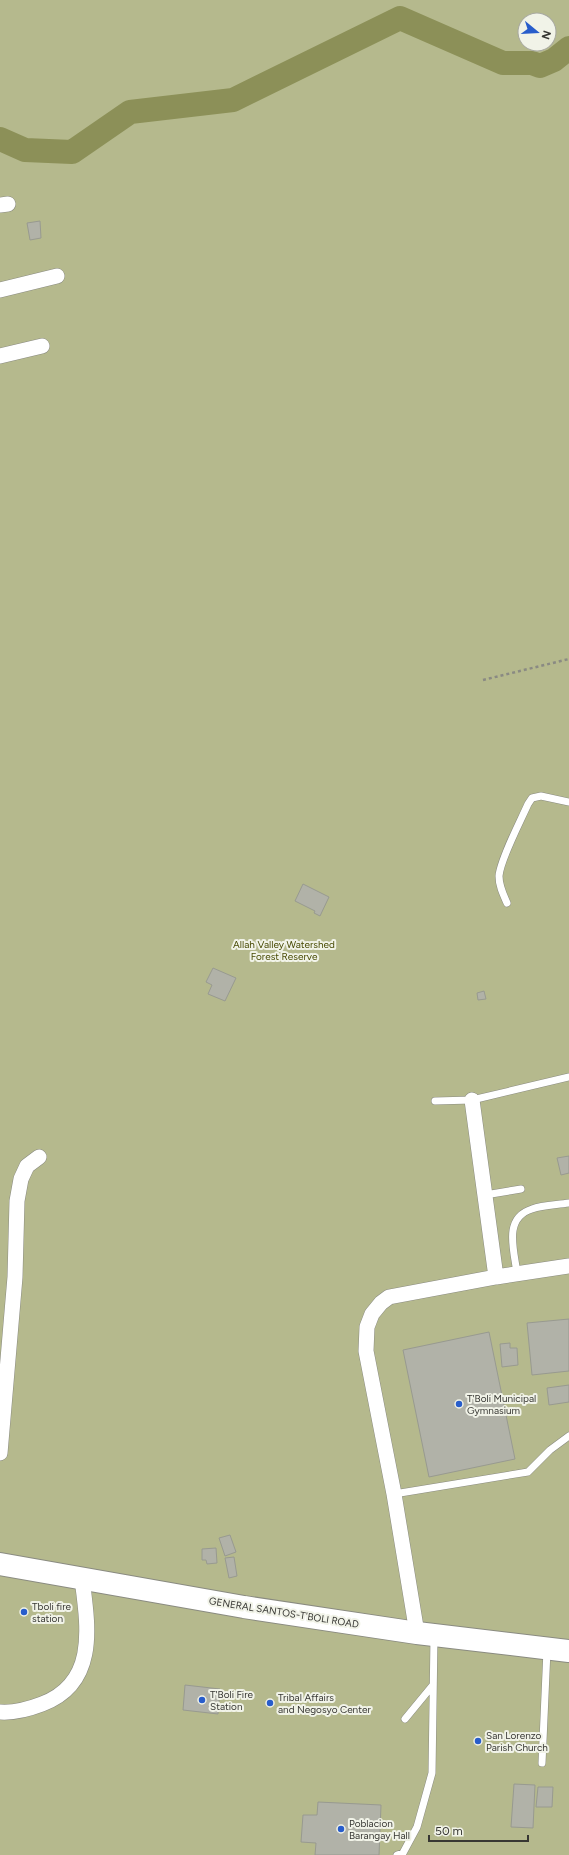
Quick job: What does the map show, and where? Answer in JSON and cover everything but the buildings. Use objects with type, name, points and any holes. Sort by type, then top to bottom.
[{"type":"main road","name":"GENERAL SANTOS-T'BOLI ROAD","points":[[0,1564],[244,1607],[426,1634],[569,1651]]},
{"type":"street","points":[[0,290],[57,276]]},
{"type":"street","points":[[0,356],[42,346]]},
{"type":"street","points":[[472,1100],[496,1277]]},
{"type":"street","points":[[0,1454],[15,1277],[17,1201],[21,1179],[27,1166],[39,1157]]},
{"type":"street","points":[[426,1634],[394,1494],[366,1352],[367,1327],[372,1314],[381,1303],[389,1297],[496,1277],[569,1266]]},
{"type":"street","points":[[0,1712],[26,1710],[48,1701],[67,1688],[78,1677],[84,1658],[87,1637],[82,1579]]},
{"type":"lane","points":[[507,903],[500,889],[499,875],[528,804],[532,798],[542,796],[569,802]]},
{"type":"lane","points":[[435,1101],[472,1100],[569,1077]]},
{"type":"lane","points":[[485,1195],[521,1189]]},
{"type":"lane","points":[[517,1274],[512,1235],[514,1222],[520,1215],[532,1209],[569,1203]]},
{"type":"lane","points":[[394,1494],[528,1472],[550,1450],[569,1436]]},
{"type":"lane","points":[[397,1855],[403,1852],[409,1844],[417,1827],[432,1773],[433,1685],[426,1634]]},
{"type":"lane","points":[[542,1763],[547,1648]]},
{"type":"lane","points":[[404,1719],[433,1685]]},
{"type":"path","points":[[482,680],[569,658]]},
{"type":"green space","name":"Allah Valley Watershed Forest Reserve","points":[[0,0],[569,0],[569,1855],[0,1855]]},
{"type":"waterway","points":[[0,139],[25,150],[72,152],[130,112],[233,100],[400,18],[503,63],[532,63],[540,66],[554,60],[569,48]]},
{"type":"place","name":"T'Boli Municipal Gymnasium","points":[[459,1404]]},
{"type":"place","name":"Tboli fire station","points":[[24,1612]]},
{"type":"place","name":"T'Boli Fire Station","points":[[202,1700]]},
{"type":"place","name":"Tribal Affairs and Negosyo Center","points":[[270,1703]]},
{"type":"place","name":"San Lorenzo Parish Church","points":[[478,1741]]},
{"type":"place","name":"Poblacion Barangay Hall","points":[[341,1829]]}]
